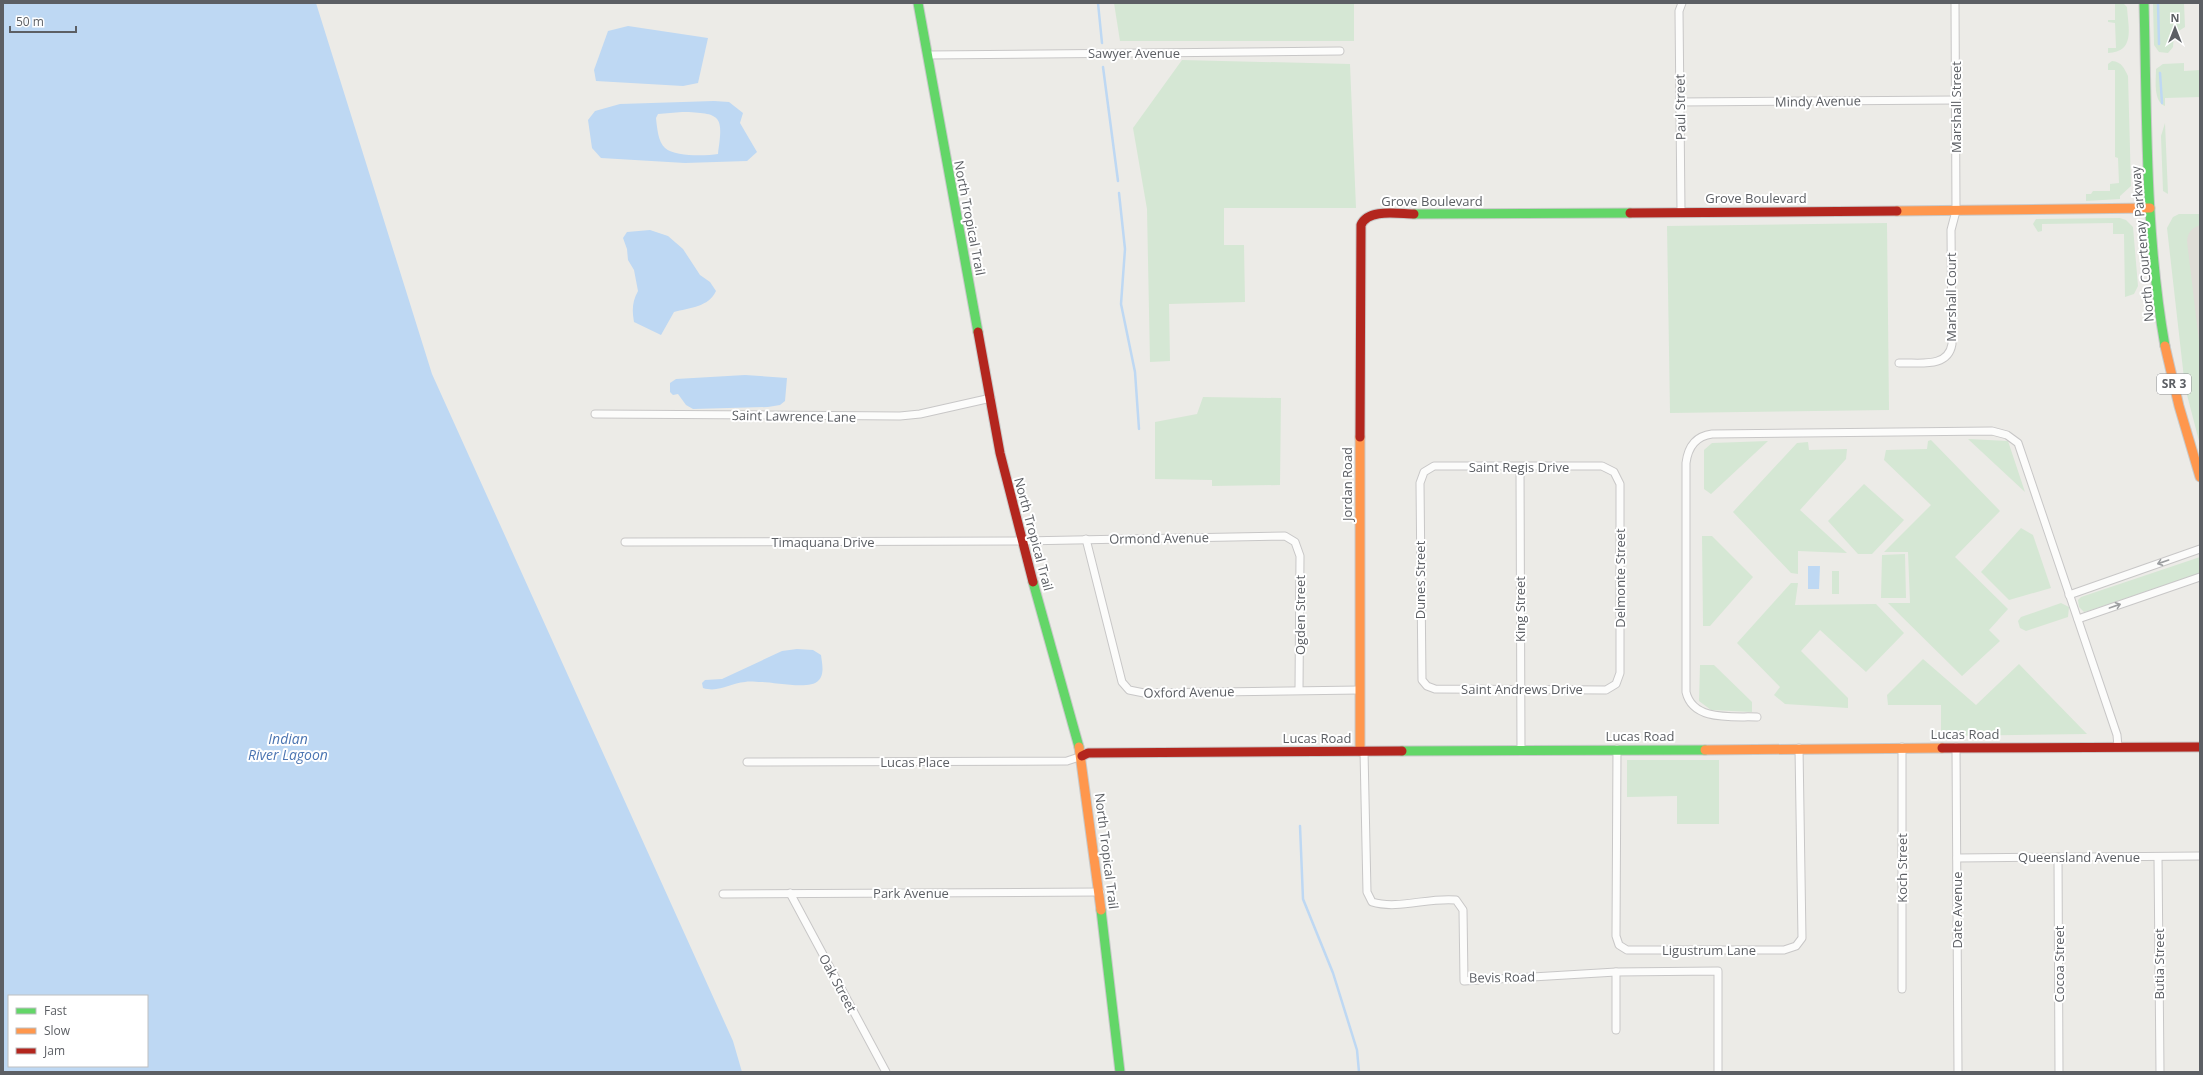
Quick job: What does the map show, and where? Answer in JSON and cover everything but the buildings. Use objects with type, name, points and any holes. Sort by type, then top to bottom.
[{"type":"street","name":"North Tropical Trail","points":[[918,3],[1000,452],[1022,541],[1082,756],[1100,892],[1120,1072]]},
{"type":"street","name":"Paul Street","points":[[1681,211],[1679,11],[1682,3]]},
{"type":"street","name":"Marshall Street","points":[[1955,3],[1956,211]]},
{"type":"street","name":"North Courtenay Parkway","points":[[2144,3],[2150,208],[2167,355],[2200,477]]},
{"type":"street","name":"Sawyer Avenue","points":[[928,55],[1340,51]]},
{"type":"street","name":"Mindy Avenue","points":[[1680,102],[1956,100]]},
{"type":"street","name":"Grove Boulevard","points":[[1364,218],[1376,214],[1681,211],[1956,211],[2150,208]]},
{"type":"street","name":"Marshall Court","points":[[1899,363],[1937,362],[1943,360],[1951,350],[1953,335],[1951,230],[1956,211]]},
{"type":"street","name":"Jordan Road","points":[[1362,751],[1360,690],[1360,232],[1361,222],[1364,218]]},
{"type":"street","name":"Saint Lawrence Lane","points":[[595,414],[900,416],[920,414],[991,398]]},
{"type":"street","points":[[1757,717],[1719,716],[1703,713],[1694,708],[1688,700],[1686,692],[1686,463],[1692,444],[1704,434],[1992,431],[2007,434],[2018,443],[2117,735],[2118,747]]},
{"type":"street","name":"Saint Regis Drive","points":[[1424,472],[1434,466],[1602,466],[1614,472]]},
{"type":"street","name":"King Street","points":[[1520,467],[1522,750]]},
{"type":"street","name":"Dunes Street","points":[[1424,472],[1420,482],[1421,672],[1422,680],[1427,686]]},
{"type":"street","name":"Delmonte Street","points":[[1614,472],[1620,484],[1620,673],[1616,684]]},
{"type":"street","name":"Ormond Avenue","points":[[1022,541],[1275,535],[1285,536],[1295,542]]},
{"type":"street","name":"Oxford Avenue","points":[[1086,539],[1122,682],[1129,690],[1144,693],[1360,690]]},
{"type":"street","name":"Timaquana Drive","points":[[625,542],[1022,541]]},
{"type":"street","name":"Ogden Street","points":[[1295,542],[1300,556],[1300,690]]},
{"type":"street","points":[[2069,596],[2200,549]]},
{"type":"street","points":[[2078,619],[2200,578]]},
{"type":"street","name":"Saint Andrews Drive","points":[[1427,686],[1435,689],[1606,690],[1616,684]]},
{"type":"street","name":"Lucas Road","points":[[1082,756],[1088,753],[1902,747],[2200,747]]},
{"type":"street","name":"Koch Street","points":[[1902,747],[1902,989]]},
{"type":"street","name":"Date Avenue","points":[[1956,747],[1958,858],[1958,1072]]},
{"type":"street","name":"Ligustrum Lane","points":[[1618,749],[1616,936],[1619,945],[1627,950],[1784,950],[1796,946],[1802,938],[1799,748]]},
{"type":"street","name":"Bevis Road","points":[[1362,751],[1367,892],[1372,902],[1383,905],[1442,898],[1456,900],[1463,910],[1464,981],[1616,972],[1718,971],[1718,1072]]},
{"type":"street","name":"Lucas Place","points":[[746,762],[1067,761],[1082,756]]},
{"type":"street","name":"Queensland Avenue","points":[[1958,858],[2200,856]]},
{"type":"street","name":"Cocoa Street","points":[[2058,857],[2060,1072]]},
{"type":"street","name":"Butia Street","points":[[2158,857],[2160,1072]]},
{"type":"street","name":"Park Avenue","points":[[723,894],[1100,892]]},
{"type":"street","name":"Oak Street","points":[[790,894],[886,1072]]},
{"type":"street","points":[[1616,972],[1616,1030]]},
{"type":"shaded area","points":[[2200,214],[2200,381],[2183,221]]},
{"type":"green space","points":[[1114,3],[1354,3],[1354,41],[1120,41]]},
{"type":"green space","points":[[2108,3],[2123,3],[2127,7],[2129,30],[2127,43],[2123,48],[2117,52],[2108,53],[2108,48],[2116,48],[2115,23],[2108,22],[2108,20],[2115,20],[2115,4]]},
{"type":"green space","points":[[2153,3],[2184,3],[2185,27],[2174,34],[2173,47],[2168,53],[2159,52],[2154,45]]},
{"type":"green space","points":[[1182,60],[1350,64],[1356,208],[1224,208],[1224,245],[1244,245],[1245,302],[1169,304],[1170,361],[1150,362],[1147,209],[1133,128]]},
{"type":"green space","points":[[2112,61],[2120,64],[2128,76],[2131,186],[2120,196],[2120,199],[2086,201],[2086,194],[2091,194],[2093,191],[2110,191],[2110,184],[2119,183],[2118,158],[2115,157],[2115,70],[2108,70],[2108,64]]},
{"type":"green space","points":[[2184,63],[2184,71],[2200,70],[2200,97],[2165,98],[2165,106],[2161,103],[2157,95],[2156,69],[2163,64]]},
{"type":"green space","points":[[2165,123],[2168,194],[2163,191],[2161,136]]},
{"type":"green space","points":[[2179,214],[2200,214],[2200,225],[2191,231],[2188,235],[2187,241],[2200,350],[2200,445],[2185,387],[2167,228],[2173,217]]},
{"type":"green space","points":[[2120,218],[2126,220],[2133,227],[2138,286],[2134,294],[2125,297],[2124,234],[2113,234],[2113,223],[2042,224],[2042,231],[2038,232],[2033,224],[2036,219]]},
{"type":"green space","points":[[1887,223],[1889,410],[1670,413],[1667,226]]},
{"type":"green space","points":[[1203,397],[1281,398],[1280,485],[1212,486],[1212,480],[1155,479],[1155,422],[1197,414]]},
{"type":"green space","points":[[1968,439],[2008,441],[2025,492]]},
{"type":"green space","points":[[1931,440],[2000,511],[1955,557],[2008,609],[1989,630],[2000,641],[1962,676],[1888,603],[1910,603],[1908,552],[1884,552],[1931,505],[1884,460],[1886,450],[1927,449],[1928,441]]},
{"type":"green space","points":[[1768,441],[1711,494],[1704,489],[1704,450],[1712,443]]},
{"type":"green space","points":[[1808,442],[1809,450],[1847,449],[1846,459],[1800,510],[1847,553],[1798,551],[1798,574],[1791,573],[1733,512],[1797,443]]},
{"type":"green space","points":[[1864,484],[1904,520],[1872,554],[1858,554],[1828,521]]},
{"type":"green space","points":[[2021,528],[2033,535],[2051,588],[2009,600],[1981,572]]},
{"type":"green space","points":[[1702,536],[1712,536],[1753,577],[1710,626],[1703,626]]},
{"type":"green space","points":[[1905,554],[1906,598],[1881,598],[1882,555]]},
{"type":"green space","points":[[2200,557],[2200,573],[2088,611],[2084,612],[2079,607],[2078,600],[2081,597]]},
{"type":"green space","points":[[1832,571],[1839,571],[1839,594],[1832,594]]},
{"type":"green space","points":[[1791,583],[1798,583],[1795,605],[1876,604],[1904,633],[1866,672],[1820,630],[1801,651],[1848,698],[1848,708],[1785,704],[1774,695],[1780,687],[1737,643]]},
{"type":"green space","points":[[2061,603],[2069,607],[2068,617],[2026,631],[2020,628],[2018,621],[2021,617]]},
{"type":"green space","points":[[1923,659],[1976,705],[2019,664],[2087,734],[1941,736],[1941,705],[1888,705],[1887,695]]},
{"type":"green space","points":[[1700,665],[1714,665],[1752,702],[1752,712],[1711,710],[1699,701]]},
{"type":"green space","points":[[1627,760],[1719,760],[1719,824],[1677,824],[1677,796],[1627,797]]},
{"type":"water","name":"Indian River Lagoon","points":[[3,3],[316,3],[432,374],[733,1041],[742,1072],[3,1072]]},
{"type":"water","points":[[628,26],[708,38],[698,83],[683,86],[596,81],[594,70],[608,31]]},
{"type":"water","points":[[714,101],[729,102],[743,113],[740,123],[757,152],[747,161],[685,163],[601,158],[592,148],[588,120],[595,111],[620,104]],"holes":[[[695,112],[712,115],[720,124],[718,154],[699,155],[676,153],[665,148],[661,142],[658,134],[656,118],[658,114]]]},
{"type":"water","points":[[650,230],[668,236],[683,249],[700,275],[710,282],[716,291],[704,304],[674,312],[661,335],[634,322],[633,306],[638,291],[634,270],[628,260],[627,249],[623,238],[627,232]]},
{"type":"water","points":[[745,375],[787,378],[785,401],[780,405],[768,407],[693,409],[686,405],[678,394],[673,395],[670,392],[670,383],[676,379]]},
{"type":"water","points":[[1808,566],[1820,566],[1819,589],[1808,589]]},
{"type":"water","points":[[797,649],[813,650],[821,655],[822,676],[814,684],[791,685],[767,682],[749,682],[719,689],[703,688],[702,683],[705,680],[722,679],[782,651]]},
{"type":"waterway","points":[[1098,3],[1102,43]]},
{"type":"waterway","points":[[2158,3],[2159,44]]},
{"type":"waterway","points":[[1103,67],[1118,181]]},
{"type":"waterway","points":[[2160,73],[2162,103]]},
{"type":"waterway","points":[[1119,193],[1125,249],[1121,304],[1135,372],[1139,429]]},
{"type":"waterway","points":[[1300,826],[1303,899],[1333,973],[1357,1050],[1359,1072]]},
{"type":"traffic: fast","points":[[918,3],[978,332]]},
{"type":"traffic: fast","points":[[2144,3],[2150,218],[2158,303],[2165,346]]},
{"type":"traffic: fast","points":[[1414,214],[1630,213]]},
{"type":"traffic: fast","points":[[1033,582],[1079,747]]},
{"type":"traffic: fast","points":[[1402,751],[1705,750]]},
{"type":"traffic: fast","points":[[1101,910],[1120,1072]]},
{"type":"traffic: slow","points":[[1897,211],[2150,208]]},
{"type":"traffic: slow","points":[[2165,346],[2179,406],[2200,477]]},
{"type":"traffic: slow","points":[[1360,437],[1360,751]]},
{"type":"traffic: slow","points":[[1079,747],[1101,910]]},
{"type":"traffic: slow","points":[[1705,750],[1942,748]]},
{"type":"traffic: jam","points":[[1630,213],[1897,211]]},
{"type":"traffic: jam","points":[[1360,437],[1361,225],[1370,216],[1377,214],[1414,214]]},
{"type":"traffic: jam","points":[[978,332],[1000,453],[1033,582]]},
{"type":"traffic: jam","points":[[1942,748],[2200,747]]},
{"type":"traffic: jam","points":[[1082,756],[1088,753],[1402,751]]}]
